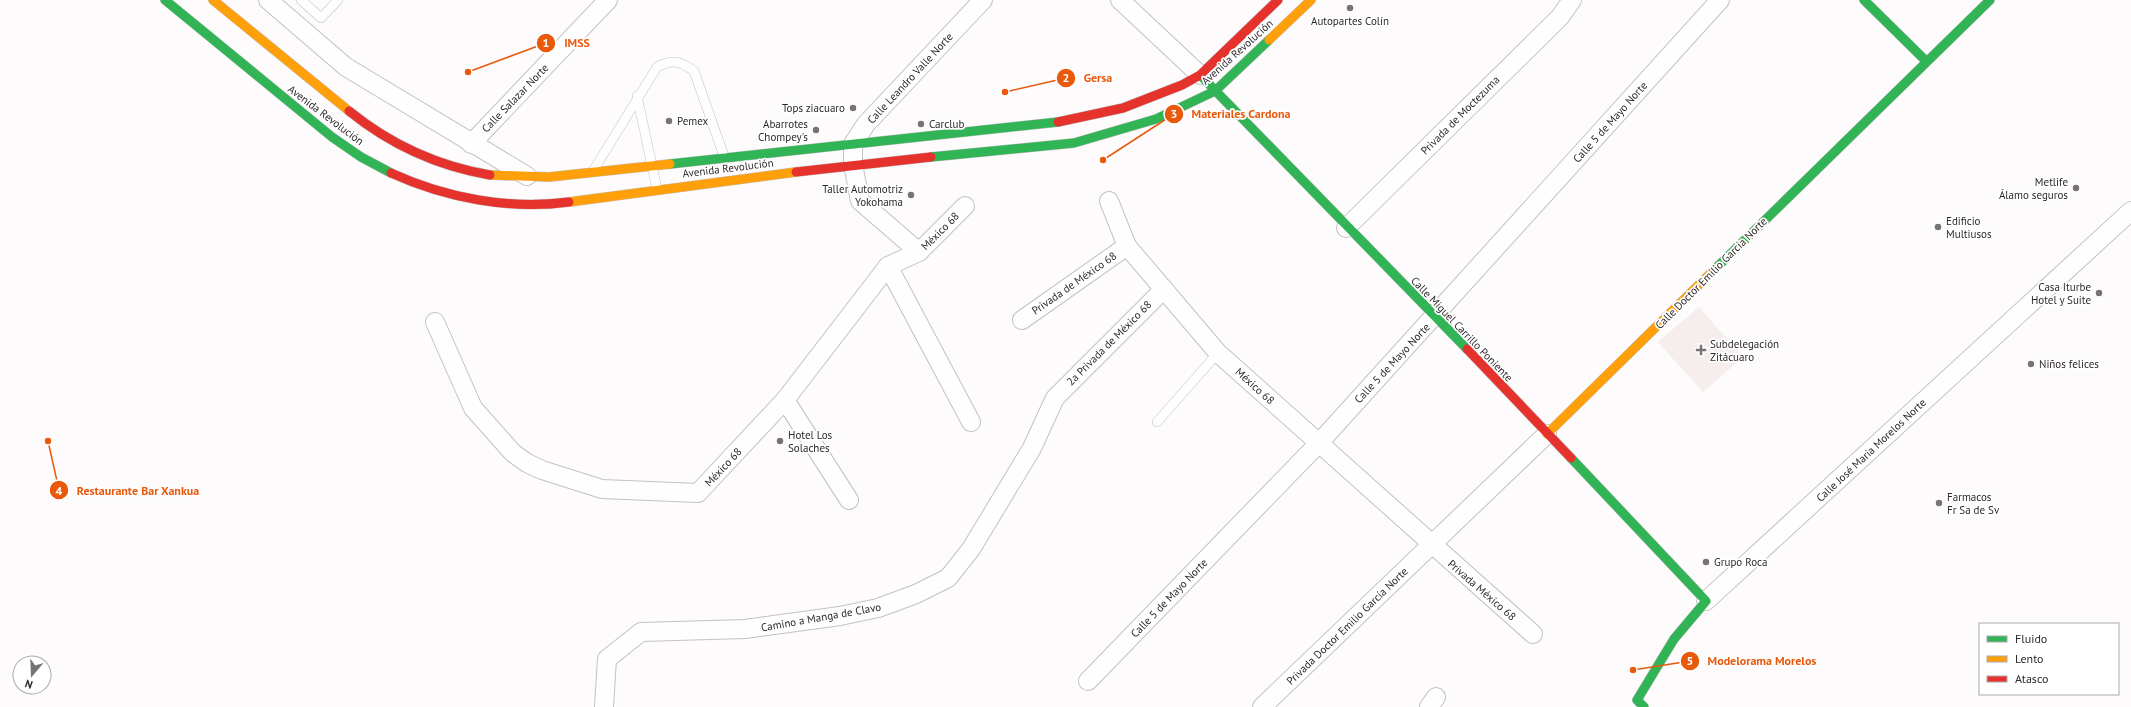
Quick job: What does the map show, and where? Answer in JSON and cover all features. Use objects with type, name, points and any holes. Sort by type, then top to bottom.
[{"type":"main road","name":"Avenida Revolución","points":[[165,0],[256,77],[339,142],[381,168],[425,186],[472,199],[517,204],[558,203],[657,189],[728,169],[853,144],[1042,126],[1084,118],[1134,105],[1188,83],[1200,75],[1278,0]]},
{"type":"main road","name":"Avenida Revolución","points":[[213,0],[367,126],[385,139],[428,158],[460,169],[491,175],[549,177],[653,166],[728,169],[853,164],[1074,143],[1156,119],[1215,91],[1311,0]]},
{"type":"main road","points":[[1864,0],[1926,61]]},
{"type":"main road","name":"Calle Doctor Emilio García Norte","points":[[1548,434],[1926,61],[1990,0]]},
{"type":"main road","name":"Calle Miguel Carrillo Poniente","points":[[1200,75],[1346,228],[1548,434],[1706,601]]},
{"type":"main road","name":"Calle José María Morelos Norte","points":[[1638,705],[1674,639],[1706,601]]},
{"type":"street","points":[[268,0],[346,67],[471,144],[527,176]]},
{"type":"street","name":"Calle Salazar Norte","points":[[471,144],[608,0]]},
{"type":"street","name":"Calle Leandro Valle Norte","points":[[853,144],[866,124],[983,0]]},
{"type":"street","points":[[1120,0],[1200,75]]},
{"type":"street","name":"Privada de Moctezuma","points":[[1346,228],[1560,17],[1572,0]]},
{"type":"street","name":"Calle 5 de Mayo Norte","points":[[1088,681],[1319,443],[1720,0]]},
{"type":"street","points":[[853,144],[853,164],[860,201],[919,252]]},
{"type":"street","name":"México 68","points":[[1109,201],[1127,246],[1218,353],[1432,545]]},
{"type":"street","name":"México 68","points":[[435,322],[473,408],[513,453],[542,470],[602,489],[698,493],[785,400],[888,266],[919,252],[966,206]]},
{"type":"street","name":"Calle José María Morelos Norte","points":[[1706,601],[2131,211]]},
{"type":"street","name":"Privada de México 68","points":[[1022,320],[1127,246]]},
{"type":"street","points":[[888,266],[971,422]]},
{"type":"street","name":"2a Privada de México 68","points":[[1055,398],[1164,289]]},
{"type":"street","name":"Camino a Manga de Clavo","points":[[604,707],[606,659],[641,632],[745,629],[840,616],[878,608],[916,594],[948,578],[971,550],[1032,448],[1055,398]]},
{"type":"street","points":[[785,400],[849,500]]},
{"type":"street","name":"Calle Doctor Emilio García Norte","points":[[1432,545],[1548,434]]},
{"type":"street","name":"Privada México 68","points":[[1432,545],[1533,634]]},
{"type":"street","name":"Privada Doctor Emilio García Norte","points":[[1262,707],[1432,545]]},
{"type":"lane","points":[[301,0],[321,18],[338,0]]},
{"type":"lane","points":[[593,172],[657,67],[668,61],[683,63],[694,71],[728,169]]},
{"type":"lane","points":[[638,96],[657,189]]},
{"type":"lane","points":[[1157,422],[1218,353]]},
{"type":"shaded area","name":"Subdelegación Zitácuaro","points":[[1699,307],[1743,357],[1703,392],[1658,342]]},
{"type":"traffic: fast","points":[[165,0],[332,137],[361,157],[391,173]]},
{"type":"traffic: fast","points":[[1864,0],[1926,61]]},
{"type":"traffic: fast","points":[[1713,271],[1990,0]]},
{"type":"traffic: fast","points":[[931,157],[1074,143],[1156,119],[1215,91],[1269,40]]},
{"type":"traffic: fast","points":[[1202,77],[1467,349]]},
{"type":"traffic: fast","points":[[670,164],[1058,122]]},
{"type":"traffic: fast","points":[[1571,458],[1706,601],[1674,639],[1637,700],[1644,707]]},
{"type":"traffic: slow","points":[[213,0],[349,111]]},
{"type":"traffic: slow","points":[[1269,40],[1311,0]]},
{"type":"traffic: slow","points":[[490,175],[549,177],[670,164]]},
{"type":"traffic: slow","points":[[569,202],[796,172]]},
{"type":"traffic: slow","points":[[1547,434],[1713,271]]},
{"type":"traffic: jam","points":[[1058,122],[1123,108],[1182,85],[1200,75],[1278,0]]},
{"type":"traffic: jam","points":[[349,111],[381,134],[415,152],[452,166],[490,175]]},
{"type":"traffic: jam","points":[[796,172],[931,157]]},
{"type":"traffic: jam","points":[[391,173],[434,189],[478,200],[524,204],[569,202]]},
{"type":"traffic: jam","points":[[1467,349],[1571,458]]},
{"type":"place","name":"Autopartes Colín","points":[[1350,8]]},
{"type":"place","name":"IMSS","points":[[468,72]]},
{"type":"place","name":"Gersa","points":[[1005,92]]},
{"type":"place","name":"Tops ziacuaro","points":[[853,108]]},
{"type":"place","name":"Pemex","points":[[669,121]]},
{"type":"place","name":"Carclub","points":[[921,124]]},
{"type":"place","name":"Abarrotes Chompey's","points":[[816,130]]},
{"type":"place","name":"Materiales Cardona","points":[[1103,160]]},
{"type":"place","name":"Metlife Álamo seguros","points":[[2076,188]]},
{"type":"place","name":"Taller Automotriz Yokohama","points":[[911,195]]},
{"type":"place","name":"Edificio Multiusos","points":[[1938,227]]},
{"type":"place","name":"Casa Iturbe Hotel y Suite","points":[[2099,293]]},
{"type":"place","name":"Subdelegación Zitácuaro","points":[[1701,350]]},
{"type":"place","name":"Niños felices","points":[[2031,364]]},
{"type":"place","name":"Restaurante Bar Xankua","points":[[48,441]]},
{"type":"place","name":"Hotel Los Solaches","points":[[780,441]]},
{"type":"place","name":"Farmacos Fr Sa de Sv","points":[[1939,503]]},
{"type":"place","name":"Grupo Roca","points":[[1706,562]]},
{"type":"place","name":"Modelorama Morelos","points":[[1633,670]]}]
